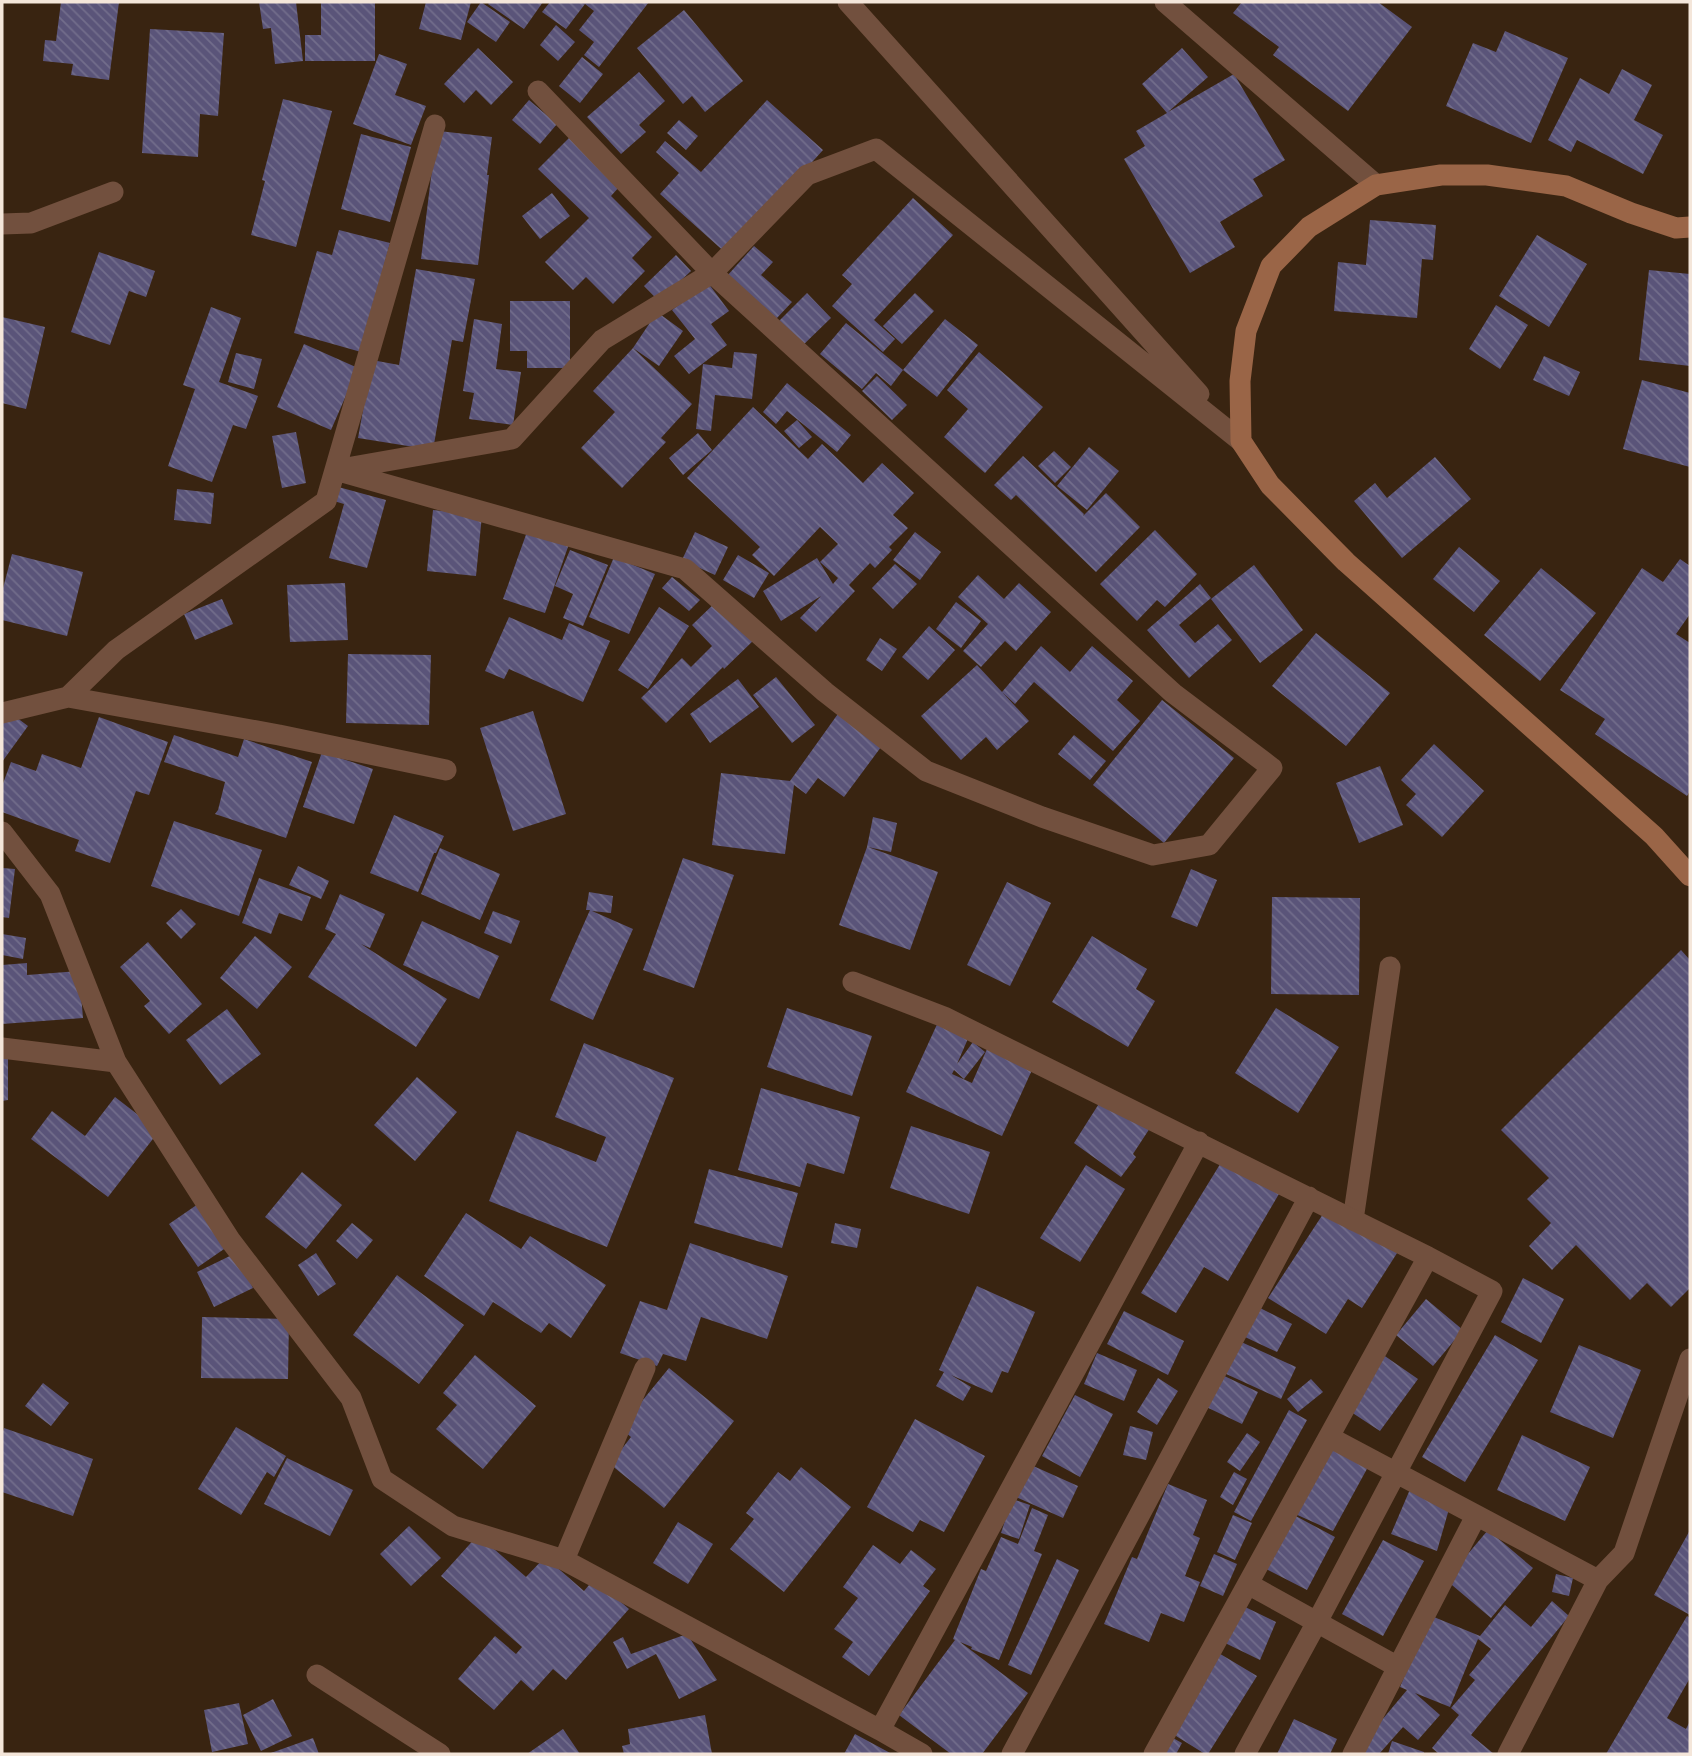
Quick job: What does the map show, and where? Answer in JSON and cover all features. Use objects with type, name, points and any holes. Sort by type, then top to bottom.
[{"type":"main road","points":[[1690,227],[1676,228],[1566,186],[1487,175],[1441,175],[1376,185],[1309,227],[1271,266],[1246,331],[1240,381],[1241,441],[1270,485],[1346,562],[1654,836],[1690,876]]},
{"type":"street","points":[[848,2],[1241,441]]},
{"type":"street","points":[[1165,2],[1376,185]]},
{"type":"street","points":[[335,470],[685,569],[825,692],[926,771],[1042,817],[1153,855],[1209,845],[1272,768],[1173,693],[712,273],[538,91]]},
{"type":"street","points":[[68,697],[116,650],[326,501],[435,125]]},
{"type":"street","points":[[335,470],[512,439],[602,340],[712,273],[807,175],[876,149],[1241,441]]},
{"type":"street","points":[[2,224],[31,223],[113,192]]},
{"type":"street","points":[[2,713],[68,697],[279,735],[446,770]]},
{"type":"street","points":[[2,832],[50,894],[116,1062],[230,1240],[351,1398],[382,1479],[453,1526],[564,1560],[922,1754]]},
{"type":"street","points":[[1353,1220],[1390,967]]},
{"type":"street","points":[[853,982],[944,1017],[1199,1142],[1492,1291],[1245,1754]]},
{"type":"street","points":[[2,1048],[116,1062]]},
{"type":"street","points":[[880,1730],[1199,1142]]},
{"type":"street","points":[[1012,1754],[1308,1197]]},
{"type":"street","points":[[1154,1754],[1428,1257]]},
{"type":"street","points":[[1508,1754],[1598,1580],[1624,1553],[1690,1359]]},
{"type":"street","points":[[564,1560],[645,1368]]},
{"type":"street","points":[[1329,1437],[1598,1580]]},
{"type":"street","points":[[1353,1754],[1476,1516]]},
{"type":"street","points":[[1248,1584],[1398,1667]]},
{"type":"street","points":[[317,1675],[440,1754]]},
{"type":"building","points":[[61,2],[119,2],[109,80],[71,75],[73,64],[43,61],[45,40],[56,41]]},
{"type":"building","points":[[259,2],[296,2],[303,61],[275,64],[271,28],[263,29]]},
{"type":"building","points":[[321,2],[375,2],[375,61],[305,61],[305,35],[321,35]]},
{"type":"building","points":[[426,2],[471,2],[461,40],[419,29]]},
{"type":"building","points":[[481,2],[510,22],[496,42],[467,22]]},
{"type":"building","points":[[543,2],[524,29],[488,4]]},
{"type":"building","points":[[550,2],[649,2],[599,67],[584,55],[594,42],[579,30],[594,11],[585,4],[566,29],[542,12]]},
{"type":"building","points":[[1242,2],[1378,2],[1412,27],[1348,111],[1273,55],[1279,47],[1233,13]]},
{"type":"building","points":[[684,10],[743,81],[705,112],[692,96],[683,104],[637,48]]},
{"type":"building","points":[[556,25],[575,42],[558,61],[540,45]]},
{"type":"building","points":[[150,29],[224,33],[218,116],[200,114],[198,157],[142,153]]},
{"type":"building","points":[[1505,31],[1568,58],[1531,143],[1446,106],[1473,43],[1496,52]]},
{"type":"building","points":[[478,48],[513,82],[491,105],[476,90],[464,103],[444,84]]},
{"type":"building","points":[[1182,48],[1208,77],[1168,112],[1234,74],[1285,160],[1253,179],[1263,196],[1220,222],[1235,247],[1190,273],[1124,159],[1145,146],[1136,131],[1167,113],[1142,84]]},
{"type":"building","points":[[379,54],[407,64],[395,95],[426,106],[411,145],[353,124]]},
{"type":"building","points":[[582,57],[603,74],[580,103],[559,86]]},
{"type":"building","points":[[1622,69],[1652,85],[1634,120],[1663,135],[1643,174],[1577,140],[1571,152],[1548,140],[1580,78],[1609,94]]},
{"type":"building","points":[[639,72],[665,101],[639,125],[646,132],[621,154],[587,117]]},
{"type":"building","points":[[283,99],[332,111],[296,247],[251,235]]},
{"type":"building","points":[[529,100],[557,124],[540,144],[512,120]]},
{"type":"building","points":[[767,100],[823,150],[728,255],[660,194],[679,173],[656,152],[665,141],[701,172]]},
{"type":"building","points":[[679,120],[698,136],[686,150],[667,133]]},
{"type":"building","points":[[430,130],[492,137],[478,265],[421,259],[433,161]]},
{"type":"building","points":[[361,134],[411,147],[390,222],[341,209]]},
{"type":"building","points":[[570,137],[620,186],[611,196],[652,237],[632,258],[645,271],[613,304],[586,277],[573,290],[545,262],[589,218],[538,169]]},
{"type":"building","points":[[552,193],[570,216],[540,239],[522,216]]},
{"type":"building","points":[[913,198],[953,235],[874,320],[895,339],[883,352],[832,306],[852,284],[842,275]]},
{"type":"building","points":[[1370,220],[1436,225],[1433,260],[1422,259],[1417,318],[1334,311],[1338,262],[1366,265]]},
{"type":"building","points":[[339,230],[390,243],[361,352],[294,333],[317,251],[332,255]]},
{"type":"building","points":[[1537,235],[1587,264],[1549,327],[1499,296]]},
{"type":"building","points":[[754,246],[773,262],[761,275],[792,302],[776,319],[727,276]]},
{"type":"building","points":[[99,252],[155,271],[146,297],[129,291],[110,345],[71,332]]},
{"type":"building","points":[[676,255],[691,271],[659,301],[644,286]]},
{"type":"building","points":[[416,269],[475,279],[463,342],[452,340],[433,450],[358,438],[372,360],[399,365]]},
{"type":"building","points":[[1649,270],[1690,274],[1690,366],[1639,360]]},
{"type":"building","points":[[708,283],[729,311],[711,324],[727,345],[689,374],[674,356],[695,339],[672,310]]},
{"type":"building","points":[[807,293],[831,318],[800,348],[776,324]]},
{"type":"building","points":[[915,293],[934,311],[902,344],[883,326]]},
{"type":"building","points":[[510,301],[570,301],[570,368],[527,368],[527,351],[510,351]]},
{"type":"building","points":[[1496,305],[1528,325],[1500,369],[1469,349]]},
{"type":"building","points":[[211,307],[241,318],[219,382],[258,396],[246,429],[233,425],[212,482],[168,466],[195,389],[183,385]]},
{"type":"building","points":[[657,312],[683,331],[659,366],[633,348]]},
{"type":"building","points":[[2,317],[45,327],[26,409],[2,403]]},
{"type":"building","points":[[474,319],[502,324],[496,369],[521,372],[513,425],[469,419],[474,393],[463,391]]},
{"type":"building","points":[[945,319],[978,345],[937,397],[903,370]]},
{"type":"building","points":[[846,323],[903,370],[891,386],[876,373],[862,389],[820,354]]},
{"type":"building","points":[[304,344],[358,368],[331,430],[277,407]]},
{"type":"building","points":[[633,348],[692,404],[661,438],[666,442],[622,488],[581,448],[615,412],[593,391]]},
{"type":"building","points":[[734,352],[757,354],[752,399],[715,395],[711,431],[696,429],[703,364],[732,368]]},
{"type":"building","points":[[979,352],[1043,407],[985,473],[944,437],[968,409],[947,390]]},
{"type":"building","points":[[236,353],[262,359],[254,389],[228,382]]},
{"type":"building","points":[[1544,356],[1580,372],[1569,396],[1533,380]]},
{"type":"building","points":[[877,376],[907,405],[892,420],[862,391]]},
{"type":"building","points":[[1642,380],[1690,393],[1690,467],[1623,449]]},
{"type":"building","points":[[787,383],[851,435],[837,452],[787,411],[776,424],[763,412]]},
{"type":"building","points":[[753,407],[808,459],[822,444],[863,483],[882,463],[914,493],[893,515],[908,528],[889,547],[892,550],[875,568],[870,563],[849,585],[855,591],[816,632],[800,618],[821,596],[781,621],[763,591],[817,558],[833,584],[838,578],[820,562],[838,544],[820,527],[774,576],[752,555],[760,547],[687,478]]},
{"type":"building","points":[[797,420],[812,437],[799,448],[784,431]]},
{"type":"building","points":[[296,432],[306,483],[282,488],[272,436]]},
{"type":"building","points":[[698,433],[712,450],[683,475],[669,458]]},
{"type":"building","points":[[1089,447],[1119,471],[1087,510],[1057,486]]},
{"type":"building","points":[[1054,451],[1071,467],[1055,483],[1038,466]]},
{"type":"building","points":[[1023,456],[1084,514],[1083,516],[1106,493],[1140,527],[1096,572],[1016,495],[1011,500],[994,485]]},
{"type":"building","points":[[1435,457],[1471,499],[1402,558],[1354,501],[1375,483],[1387,498]]},
{"type":"building","points":[[331,485],[386,500],[367,568],[329,558],[344,504],[327,499]]},
{"type":"building","points":[[177,489],[214,493],[211,524],[174,520]]},
{"type":"building","points":[[433,510],[482,515],[476,576],[427,571]]},
{"type":"building","points":[[528,529],[569,544],[545,613],[503,599]]},
{"type":"building","points":[[1155,530],[1197,574],[1165,607],[1157,600],[1137,621],[1100,584]]},
{"type":"building","points":[[695,532],[728,547],[715,575],[682,560]]},
{"type":"building","points":[[915,532],[941,552],[920,580],[893,560]]},
{"type":"building","points":[[1459,547],[1500,581],[1474,612],[1433,579]]},
{"type":"building","points":[[570,550],[608,565],[583,626],[563,618],[573,594],[555,586]]},
{"type":"building","points":[[12,554],[83,572],[67,636],[2,620],[2,592]]},
{"type":"building","points":[[738,555],[769,573],[754,598],[723,580]]},
{"type":"building","points":[[614,557],[655,574],[629,634],[589,617]]},
{"type":"building","points":[[1680,559],[1690,566],[1690,614],[1676,634],[1690,643],[1690,791],[1687,796],[1595,734],[1605,719],[1560,690],[1642,568],[1663,582]]},
{"type":"building","points":[[895,564],[917,584],[893,609],[872,588]]},
{"type":"building","points":[[1254,565],[1303,630],[1260,663],[1211,599]]},
{"type":"building","points":[[1541,568],[1596,613],[1540,681],[1484,635]]},
{"type":"building","points":[[978,575],[1004,599],[1019,583],[1051,612],[1016,651],[1005,641],[981,667],[963,651],[988,624],[958,597]]},
{"type":"building","points":[[672,577],[700,600],[689,611],[662,588]]},
{"type":"building","points":[[345,583],[348,640],[290,642],[287,585]]},
{"type":"building","points":[[1200,584],[1211,598],[1179,625],[1195,643],[1218,624],[1232,640],[1189,678],[1147,630]]},
{"type":"building","points":[[222,599],[233,624],[195,640],[184,614]]},
{"type":"building","points":[[717,601],[755,639],[666,723],[641,698],[682,658],[691,667],[712,646],[692,625]]},
{"type":"building","points":[[956,602],[981,621],[961,648],[936,629]]},
{"type":"building","points":[[659,607],[689,626],[648,689],[618,670]]},
{"type":"building","points":[[509,617],[562,640],[569,623],[610,641],[583,702],[509,669],[504,679],[485,671]]},
{"type":"building","points":[[929,626],[955,650],[928,680],[902,657]]},
{"type":"building","points":[[1316,633],[1390,693],[1346,746],[1272,686]]},
{"type":"building","points":[[880,638],[897,649],[882,671],[866,660]]},
{"type":"building","points":[[1041,646],[1070,672],[1092,646],[1133,681],[1117,700],[1140,721],[1113,751],[1034,682],[1015,704],[1002,692]]},
{"type":"building","points":[[348,654],[431,655],[429,725],[346,723]]},
{"type":"building","points":[[977,665],[1029,721],[997,750],[986,737],[961,760],[921,716]]},
{"type":"building","points":[[776,677],[815,725],[792,743],[753,695]]},
{"type":"building","points":[[738,679],[759,707],[710,743],[690,714]]},
{"type":"building","points":[[1162,700],[1234,758],[1164,843],[1093,785]]},
{"type":"building","points":[[5,709],[28,726],[2,762],[2,713]]},
{"type":"building","points":[[533,711],[566,814],[513,831],[480,728]]},
{"type":"building","points":[[840,711],[884,743],[844,797],[818,778],[806,794],[794,785],[785,854],[712,845],[721,773],[790,781]]},
{"type":"building","points":[[99,717],[168,742],[149,795],[136,791],[110,863],[75,851],[79,840],[2,812],[2,786],[11,762],[36,771],[42,754],[81,768]]},
{"type":"building","points":[[174,735],[238,757],[244,739],[312,762],[286,838],[215,814],[225,782],[164,762]]},
{"type":"building","points":[[1074,735],[1106,761],[1090,780],[1058,754]]},
{"type":"building","points":[[1434,744],[1484,791],[1442,837],[1406,805],[1416,794],[1401,780]]},
{"type":"building","points":[[322,752],[373,769],[354,824],[303,807]]},
{"type":"building","points":[[1380,766],[1403,825],[1359,843],[1336,783]]},
{"type":"building","points":[[394,815],[444,836],[418,892],[370,873]]},
{"type":"building","points":[[873,817],[897,823],[891,852],[868,847],[938,872],[910,950],[839,925],[867,847]]},
{"type":"building","points":[[174,821],[262,850],[239,916],[151,886]]},
{"type":"building","points":[[440,848],[500,874],[480,920],[421,894]]},
{"type":"building","points":[[683,858],[734,875],[694,988],[643,970]]},
{"type":"building","points":[[298,866],[329,881],[321,899],[289,885]]},
{"type":"building","points":[[2,868],[15,869],[9,918],[2,917]]},
{"type":"building","points":[[1191,869],[1217,880],[1197,927],[1171,917]]},
{"type":"building","points":[[259,878],[311,897],[302,921],[279,913],[271,934],[242,923]]},
{"type":"building","points":[[1007,882],[1051,903],[1010,986],[967,965]]},
{"type":"building","points":[[589,892],[613,896],[611,913],[592,911],[633,929],[593,1020],[550,1000],[590,910],[586,910]]},
{"type":"building","points":[[340,894],[385,914],[370,948],[361,944],[447,999],[416,1047],[308,977],[336,934],[325,929]]},
{"type":"building","points":[[1272,897],[1360,898],[1359,995],[1271,994]]},
{"type":"building","points":[[181,909],[196,924],[181,939],[166,923]]},
{"type":"building","points":[[493,911],[520,921],[511,944],[484,933]]},
{"type":"building","points":[[422,921],[499,956],[479,999],[403,965]]},
{"type":"building","points":[[2,934],[26,938],[23,959],[2,955]]},
{"type":"building","points":[[255,936],[292,967],[257,1009],[220,978]]},
{"type":"building","points":[[1092,936],[1147,969],[1136,989],[1155,1001],[1128,1047],[1052,1002]]},
{"type":"building","points":[[148,942],[202,1004],[169,1034],[144,1006],[150,1001],[120,967]]},
{"type":"building","points":[[1681,950],[1690,960],[1690,1288],[1671,1307],[1647,1283],[1630,1300],[1576,1245],[1552,1270],[1529,1246],[1551,1223],[1527,1199],[1549,1178],[1501,1130]]},
{"type":"building","points":[[27,963],[27,975],[79,971],[83,1018],[2,1024],[2,965]]},
{"type":"building","points":[[787,1008],[872,1036],[852,1096],[767,1067]]},
{"type":"building","points":[[1276,1008],[1339,1047],[1298,1113],[1235,1073]]},
{"type":"building","points":[[227,1009],[261,1054],[220,1085],[186,1040]]},
{"type":"building","points":[[939,1020],[970,1034],[957,1064],[973,1042],[985,1052],[964,1079],[954,1070],[952,1074],[972,1083],[987,1049],[1032,1070],[1002,1136],[906,1092]]},
{"type":"building","points":[[584,1043],[674,1078],[607,1247],[489,1201],[517,1131],[596,1162],[606,1137],[555,1117]]},
{"type":"building","points":[[2,1055],[8,1055],[8,1100],[2,1101]]},
{"type":"building","points":[[417,1077],[457,1112],[415,1161],[374,1125]]},
{"type":"building","points":[[761,1088],[860,1117],[844,1174],[807,1163],[800,1187],[738,1170]]},
{"type":"building","points":[[115,1097],[159,1131],[108,1197],[31,1139],[52,1111],[85,1136]]},
{"type":"building","points":[[1100,1102],[1150,1128],[1133,1154],[1136,1157],[1121,1177],[1074,1143]]},
{"type":"building","points":[[911,1126],[990,1152],[969,1214],[890,1188]]},
{"type":"building","points":[[1222,1161],[1283,1187],[1228,1281],[1204,1267],[1176,1313],[1141,1293]]},
{"type":"building","points":[[1086,1165],[1125,1189],[1080,1262],[1040,1238]]},
{"type":"building","points":[[709,1169],[798,1193],[782,1248],[694,1223]]},
{"type":"building","points":[[302,1172],[342,1205],[306,1249],[265,1217]]},
{"type":"building","points":[[198,1204],[227,1247],[198,1267],[169,1224]]},
{"type":"building","points":[[466,1213],[521,1249],[530,1236],[606,1285],[571,1338],[549,1323],[541,1333],[493,1302],[484,1316],[424,1276]]},
{"type":"building","points":[[1323,1214],[1399,1250],[1362,1308],[1348,1299],[1326,1334],[1268,1298]]},
{"type":"building","points":[[352,1223],[373,1240],[357,1259],[336,1241]]},
{"type":"building","points":[[835,1223],[861,1229],[857,1248],[831,1243]]},
{"type":"building","points":[[690,1243],[788,1276],[767,1339],[701,1317],[686,1361],[663,1354],[657,1366],[620,1353],[640,1301],[667,1310]]},
{"type":"building","points":[[236,1253],[253,1288],[214,1307],[197,1272]]},
{"type":"building","points":[[316,1253],[336,1284],[318,1296],[298,1265]]},
{"type":"building","points":[[397,1275],[464,1325],[419,1384],[353,1335]]},
{"type":"building","points":[[1523,1278],[1564,1299],[1541,1343],[1501,1322]]},
{"type":"building","points":[[977,1286],[1035,1312],[1008,1373],[1002,1371],[992,1393],[951,1375],[971,1387],[963,1401],[936,1386],[944,1372],[939,1370]]},
{"type":"building","points":[[1426,1299],[1463,1330],[1433,1366],[1396,1335]]},
{"type":"building","points":[[1260,1308],[1292,1324],[1277,1352],[1245,1337]]},
{"type":"building","points":[[1124,1311],[1184,1341],[1168,1375],[1107,1344]]},
{"type":"building","points":[[202,1317],[289,1319],[288,1379],[201,1378]]},
{"type":"building","points":[[1495,1335],[1538,1360],[1465,1482],[1422,1457]]},
{"type":"building","points":[[1239,1341],[1296,1367],[1281,1399],[1224,1373]]},
{"type":"building","points":[[1579,1345],[1641,1370],[1613,1438],[1550,1412]]},
{"type":"building","points":[[1379,1352],[1418,1379],[1380,1431],[1348,1410]]},
{"type":"building","points":[[1097,1353],[1137,1370],[1124,1401],[1084,1384]]},
{"type":"building","points":[[475,1355],[536,1406],[483,1469],[436,1429],[457,1405],[443,1393]]},
{"type":"building","points":[[669,1368],[734,1421],[664,1508],[610,1464],[631,1437],[620,1428]]},
{"type":"building","points":[[1218,1373],[1258,1392],[1242,1424],[1202,1405]]},
{"type":"building","points":[[1158,1378],[1178,1391],[1157,1425],[1137,1412]]},
{"type":"building","points":[[1311,1379],[1323,1392],[1298,1412],[1287,1399]]},
{"type":"building","points":[[43,1383],[69,1403],[51,1426],[25,1406]]},
{"type":"building","points":[[1075,1395],[1113,1414],[1080,1477],[1042,1456]]},
{"type":"building","points":[[1289,1410],[1307,1420],[1251,1521],[1234,1512]]},
{"type":"building","points":[[915,1419],[985,1456],[944,1532],[920,1520],[913,1532],[867,1507]]},
{"type":"building","points":[[1130,1426],[1153,1432],[1146,1460],[1123,1455]]},
{"type":"building","points":[[236,1427],[286,1456],[274,1477],[267,1472],[241,1515],[198,1489]]},
{"type":"building","points":[[4,1428],[93,1459],[73,1516],[2,1492]]},
{"type":"building","points":[[1247,1433],[1260,1442],[1240,1471],[1227,1462]]},
{"type":"building","points":[[1522,1435],[1590,1467],[1565,1521],[1497,1490]]},
{"type":"building","points":[[1330,1445],[1368,1467],[1333,1531],[1293,1513]]},
{"type":"building","points":[[287,1458],[353,1490],[330,1536],[264,1504]]},
{"type":"building","points":[[1031,1465],[1078,1486],[1063,1518],[1016,1497]]},
{"type":"building","points":[[801,1467],[851,1507],[784,1592],[730,1549],[754,1519],[746,1513],[778,1472],[790,1481]]},
{"type":"building","points":[[1234,1472],[1247,1479],[1233,1505],[1220,1497]]},
{"type":"building","points":[[1168,1484],[1207,1500],[1193,1535],[1200,1538],[1185,1576],[1200,1582],[1184,1622],[1161,1613],[1149,1642],[1104,1624],[1132,1557],[1137,1559]]},
{"type":"building","points":[[1411,1487],[1449,1509],[1437,1551],[1391,1534]]},
{"type":"building","points":[[1012,1499],[1030,1505],[1019,1539],[1001,1533]]},
{"type":"building","points":[[1032,1508],[1048,1515],[1034,1551],[1042,1554],[999,1660],[960,1642],[1028,1693],[982,1754],[951,1754],[899,1715],[955,1640],[953,1639],[981,1569],[986,1571],[1001,1537],[1018,1544]]},
{"type":"building","points":[[1290,1513],[1335,1537],[1307,1590],[1262,1567]]},
{"type":"building","points":[[1233,1515],[1252,1523],[1235,1560],[1217,1552]]},
{"type":"building","points":[[678,1522],[713,1544],[688,1584],[653,1563]]},
{"type":"building","points":[[409,1526],[441,1558],[411,1586],[380,1554]]},
{"type":"building","points":[[1488,1530],[1533,1568],[1491,1618],[1446,1580]]},
{"type":"building","points":[[1690,1530],[1690,1615],[1654,1595]]},
{"type":"building","points":[[478,1535],[526,1577],[545,1557],[584,1591],[594,1579],[629,1609],[566,1680],[553,1669],[533,1691],[521,1680],[494,1710],[458,1679],[495,1636],[516,1654],[522,1647],[441,1576]]},
{"type":"building","points":[[1383,1540],[1424,1561],[1383,1636],[1342,1614]]},
{"type":"building","points":[[873,1545],[900,1564],[911,1550],[936,1569],[923,1586],[930,1591],[869,1676],[842,1657],[853,1642],[834,1629],[858,1598],[843,1587]]},
{"type":"building","points":[[1214,1554],[1237,1564],[1223,1596],[1200,1586]]},
{"type":"building","points":[[1057,1559],[1079,1570],[1031,1675],[1008,1665]]},
{"type":"building","points":[[1556,1574],[1573,1578],[1569,1596],[1552,1592]]},
{"type":"building","points":[[1552,1601],[1569,1616],[1471,1735],[1494,1754],[1439,1754],[1432,1748],[1459,1715],[1451,1708],[1475,1680],[1469,1675],[1491,1649],[1478,1639],[1450,1707],[1415,1693],[1440,1715],[1418,1740],[1403,1727],[1379,1754],[1360,1754],[1356,1751],[1407,1690],[1400,1687],[1429,1615],[1480,1636],[1505,1605],[1531,1627]]},
{"type":"building","points":[[1241,1605],[1276,1622],[1260,1660],[1223,1642]]},
{"type":"building","points":[[1687,1616],[1690,1618],[1690,1678],[1667,1718],[1686,1729],[1690,1721],[1690,1754],[1606,1754]]},
{"type":"building","points":[[687,1634],[717,1680],[679,1699],[656,1654],[627,1669],[613,1642],[623,1637],[631,1654]]},
{"type":"building","points":[[1217,1652],[1257,1676],[1208,1754],[1205,1754],[1168,1731]]},
{"type":"building","points":[[273,1699],[292,1736],[261,1751],[243,1715]]},
{"type":"building","points":[[239,1703],[248,1744],[212,1752],[204,1710]]},
{"type":"building","points":[[705,1715],[712,1754],[624,1754],[622,1746],[630,1744],[628,1729]]},
{"type":"building","points":[[1294,1719],[1337,1739],[1330,1754],[1277,1754]]},
{"type":"building","points":[[563,1729],[580,1754],[527,1754]]},
{"type":"building","points":[[855,1734],[892,1754],[844,1754]]},
{"type":"building","points":[[1171,1737],[1182,1743],[1176,1754],[1162,1754]]},
{"type":"building","points":[[313,1738],[319,1754],[268,1754]]},
{"type":"building","points":[[1392,1741],[1424,1752],[1424,1754],[1388,1754]]}]
